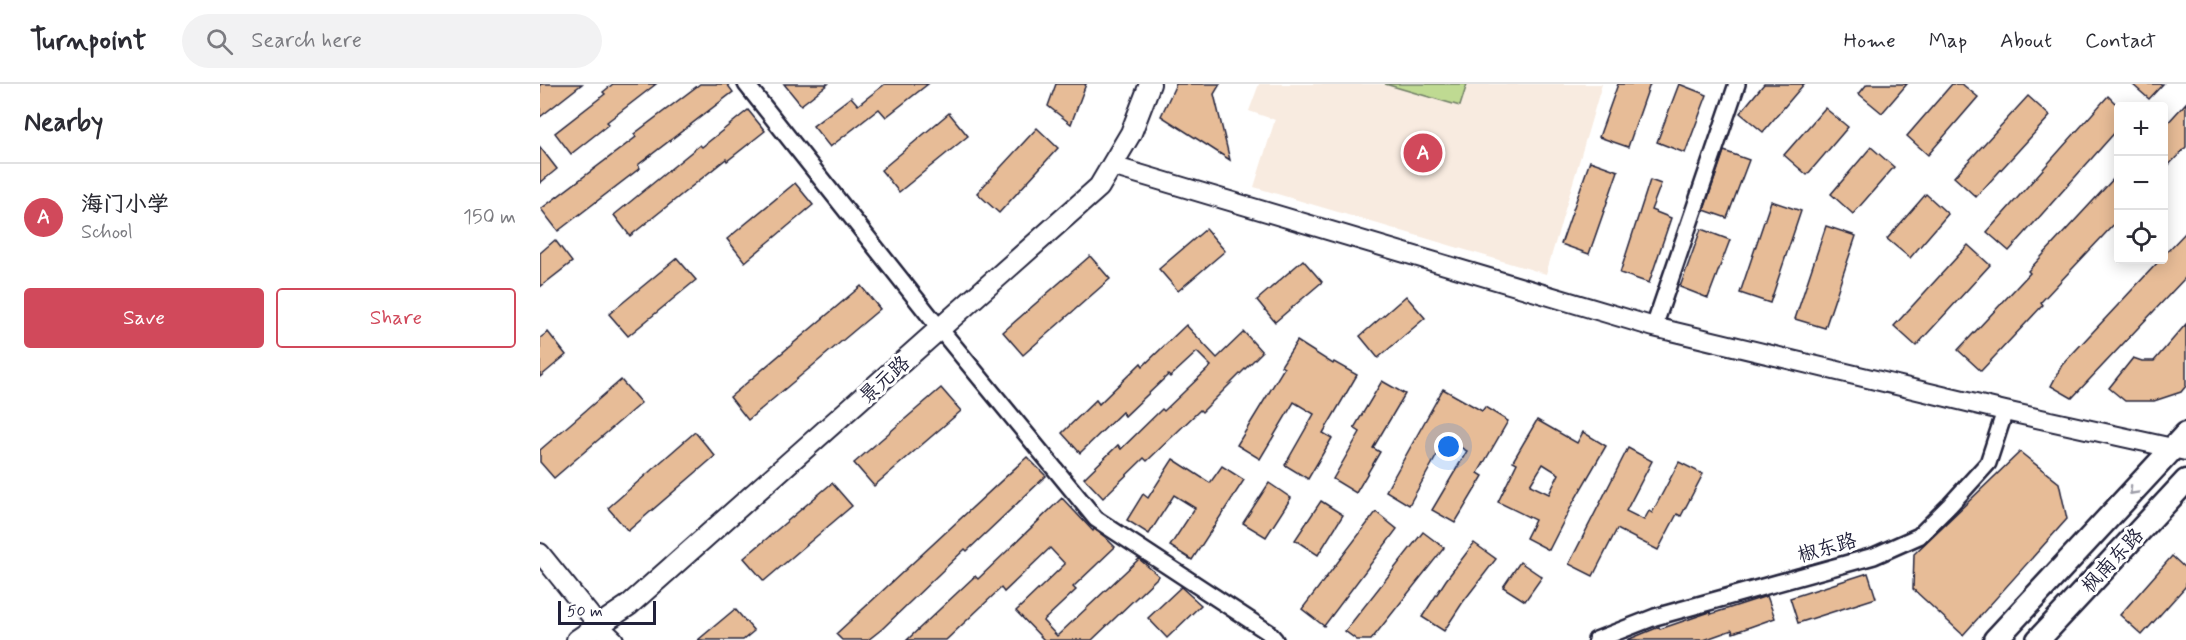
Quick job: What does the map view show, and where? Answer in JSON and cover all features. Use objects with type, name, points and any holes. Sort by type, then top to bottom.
[{"type":"main road","name":"景元路","points":[[577,640],[629,605],[1099,187],[1131,133],[1150,84]]},
{"type":"main road","points":[[1995,640],[2182,444]]},
{"type":"main road","name":"枫南东路","points":[[2038,640],[2186,481]]},
{"type":"street","points":[[746,84],[940,329],[1096,519],[1268,632],[1275,640]]},
{"type":"street","points":[[1654,327],[1737,84]]},
{"type":"street","points":[[1112,166],[1654,327],[2005,411],[2182,444]]},
{"type":"street","name":"椒东路","points":[[1596,640],[1655,617],[1874,556],[1919,536],[1988,463],[2005,411]]},
{"type":"street","points":[[540,553],[599,626],[614,640]]},
{"type":"shaded area","points":[[1259,84],[1602,84],[1546,274],[1254,187],[1275,120],[1249,111]]},
{"type":"green space","points":[[1385,84],[1467,84],[1460,106]]},
{"type":"building","points":[[540,84],[582,84],[540,117]]},
{"type":"building","points":[[613,84],[656,84],[607,122],[609,124],[571,154],[555,133],[605,94],[603,92]]},
{"type":"building","points":[[700,84],[727,84],[733,92],[638,165],[640,168],[558,231],[541,209],[636,137],[634,134]]},
{"type":"building","points":[[784,84],[828,84],[801,105]]},
{"type":"building","points":[[885,84],[928,84],[886,117],[879,109],[830,147],[813,126],[851,97],[858,105]]},
{"type":"building","points":[[1056,84],[1086,84],[1071,124],[1048,106]]},
{"type":"building","points":[[1176,84],[1220,84],[1214,94],[1230,160],[1161,116]]},
{"type":"building","points":[[1618,84],[1650,84],[1628,147],[1599,137]]},
{"type":"building","points":[[1679,84],[1707,95],[1685,153],[1657,142]]},
{"type":"building","points":[[1764,84],[1804,84],[1763,132],[1740,113]]},
{"type":"building","points":[[1867,84],[1907,84],[1882,113],[1859,94]]},
{"type":"building","points":[[1952,84],[1962,84],[1978,97],[1928,155],[1907,136]]},
{"type":"building","points":[[2132,84],[2163,84],[2149,99]]},
{"type":"building","points":[[2028,96],[2050,116],[1976,197],[1954,177]]},
{"type":"building","points":[[2108,96],[2114,102],[2114,133],[2009,251],[1987,232]]},
{"type":"building","points":[[2186,103],[2186,147],[2168,166],[2168,156],[2168,123]]},
{"type":"building","points":[[1825,108],[1848,127],[1807,175],[1784,155]]},
{"type":"building","points":[[748,110],[765,131],[727,161],[726,159],[630,236],[614,215],[700,145],[702,147]]},
{"type":"building","points":[[949,113],[968,136],[899,192],[881,170]]},
{"type":"building","points":[[1037,128],[1058,148],[999,213],[977,193]]},
{"type":"building","points":[[540,147],[557,169],[540,183]]},
{"type":"building","points":[[1871,147],[1894,167],[1853,214],[1831,194]]},
{"type":"building","points":[[1724,151],[1749,160],[1727,218],[1704,210]]},
{"type":"building","points":[[1590,161],[1618,171],[1589,254],[1561,244]]},
{"type":"building","points":[[2114,178],[2114,224],[2041,302],[2043,305],[1981,371],[1958,350],[2030,273],[2028,271]]},
{"type":"building","points":[[1650,180],[1661,184],[1651,210],[1671,218],[1649,283],[1620,273]]},
{"type":"building","points":[[795,183],[813,205],[745,262],[727,239]]},
{"type":"building","points":[[1926,194],[1948,214],[1910,258],[1887,239]]},
{"type":"building","points":[[1771,201],[1801,211],[1770,303],[1740,293]]},
{"type":"building","points":[[1826,226],[1856,236],[1825,328],[1795,319]]},
{"type":"building","points":[[1206,229],[1225,251],[1178,291],[1159,269]]},
{"type":"building","points":[[1701,229],[1730,240],[1708,298],[1680,287]]},
{"type":"building","points":[[2186,232],[2186,277],[2072,398],[2051,386],[2062,365],[2156,264],[2168,264],[2168,251]]},
{"type":"building","points":[[555,240],[572,262],[540,287],[540,253]]},
{"type":"building","points":[[1968,245],[1990,265],[1916,346],[1894,326]]},
{"type":"building","points":[[1090,256],[1110,279],[1023,355],[1003,332]]},
{"type":"building","points":[[677,258],[696,280],[628,336],[609,314]]},
{"type":"building","points":[[1303,260],[1322,282],[1275,322],[1257,300]]},
{"type":"building","points":[[861,286],[880,309],[748,420],[730,397]]},
{"type":"building","points":[[1406,296],[1425,318],[1378,358],[1360,336]]},
{"type":"building","points":[[2186,324],[2186,386],[2181,392],[2154,401],[2125,401],[2109,388],[2133,358],[2154,361]]},
{"type":"building","points":[[1186,325],[1217,358],[1244,332],[1262,352],[1202,412],[1200,410],[1147,461],[1144,458],[1103,498],[1084,478],[1118,445],[1121,449],[1211,366],[1197,352],[1170,377],[1168,375],[1125,416],[1122,412],[1080,453],[1062,433],[1096,400],[1099,404],[1141,363],[1143,366]]},
{"type":"building","points":[[548,332],[566,355],[540,377],[540,338]]},
{"type":"building","points":[[1297,341],[1333,364],[1334,362],[1357,375],[1323,433],[1332,438],[1308,479],[1285,465],[1314,414],[1294,402],[1260,459],[1237,445],[1284,368],[1281,366]]},
{"type":"building","points":[[621,380],[641,403],[554,478],[540,462],[540,450]]},
{"type":"building","points":[[1382,381],[1405,394],[1373,448],[1380,452],[1356,493],[1333,479],[1360,432],[1354,428]]},
{"type":"building","points":[[941,388],[961,411],[874,486],[854,463]]},
{"type":"building","points":[[1443,389],[1482,411],[1485,407],[1508,421],[1478,473],[1483,476],[1455,523],[1432,510],[1467,451],[1446,439],[1409,505],[1386,491]]},
{"type":"building","points":[[1537,420],[1577,443],[1583,432],[1606,446],[1549,550],[1526,538],[1535,520],[1498,502],[1517,463],[1513,461]],"holes":[[[1543,464],[1559,474],[1549,494],[1530,485]]]},
{"type":"building","points":[[695,432],[715,456],[628,531],[608,508]]},
{"type":"building","points":[[1628,448],[1652,461],[1626,511],[1644,520],[1649,511],[1652,513],[1679,462],[1703,474],[1681,516],[1677,514],[1658,550],[1617,529],[1593,576],[1569,564]]},
{"type":"building","points":[[2020,452],[2059,483],[2067,519],[1963,635],[1913,589],[1914,554]]},
{"type":"building","points":[[1027,457],[1046,476],[967,551],[965,549],[868,640],[842,640],[836,634]]},
{"type":"building","points":[[1173,459],[1210,483],[1222,466],[1244,480],[1192,560],[1170,546],[1195,508],[1174,495],[1149,534],[1127,520],[1143,494],[1148,498]]},
{"type":"building","points":[[832,483],[852,506],[764,581],[744,558]]},
{"type":"building","points":[[1269,483],[1291,498],[1266,537],[1243,523]]},
{"type":"building","points":[[1062,498],[1093,531],[1094,529],[1115,547],[1073,587],[1076,590],[1043,621],[1057,636],[1139,559],[1159,576],[1092,640],[1044,640],[1016,611],[1065,564],[1050,548],[1004,592],[1001,588],[946,640],[907,640],[975,576],[978,579]]},
{"type":"building","points":[[1321,501],[1343,515],[1318,555],[1295,540]]},
{"type":"building","points":[[1376,512],[1397,529],[1324,626],[1302,609]]},
{"type":"building","points":[[1423,532],[1444,548],[1371,640],[1357,640],[1345,631]]},
{"type":"building","points":[[1474,543],[1496,559],[1444,631],[1422,617]]},
{"type":"building","points":[[2172,556],[2186,569],[2186,586],[2142,635],[2120,615]]},
{"type":"building","points":[[1520,562],[1542,577],[1525,601],[1503,587]]},
{"type":"building","points":[[1868,573],[1876,598],[1798,623],[1790,598]]},
{"type":"building","points":[[1181,587],[1201,605],[1167,638],[1148,618]]},
{"type":"building","points":[[1767,596],[1775,618],[1733,633],[1732,630],[1704,640],[1627,640],[1659,627],[1660,629]]},
{"type":"building","points":[[735,609],[754,631],[743,640],[698,640]]},
{"type":"place","name":"海门小学","points":[[1423,153]]}]
